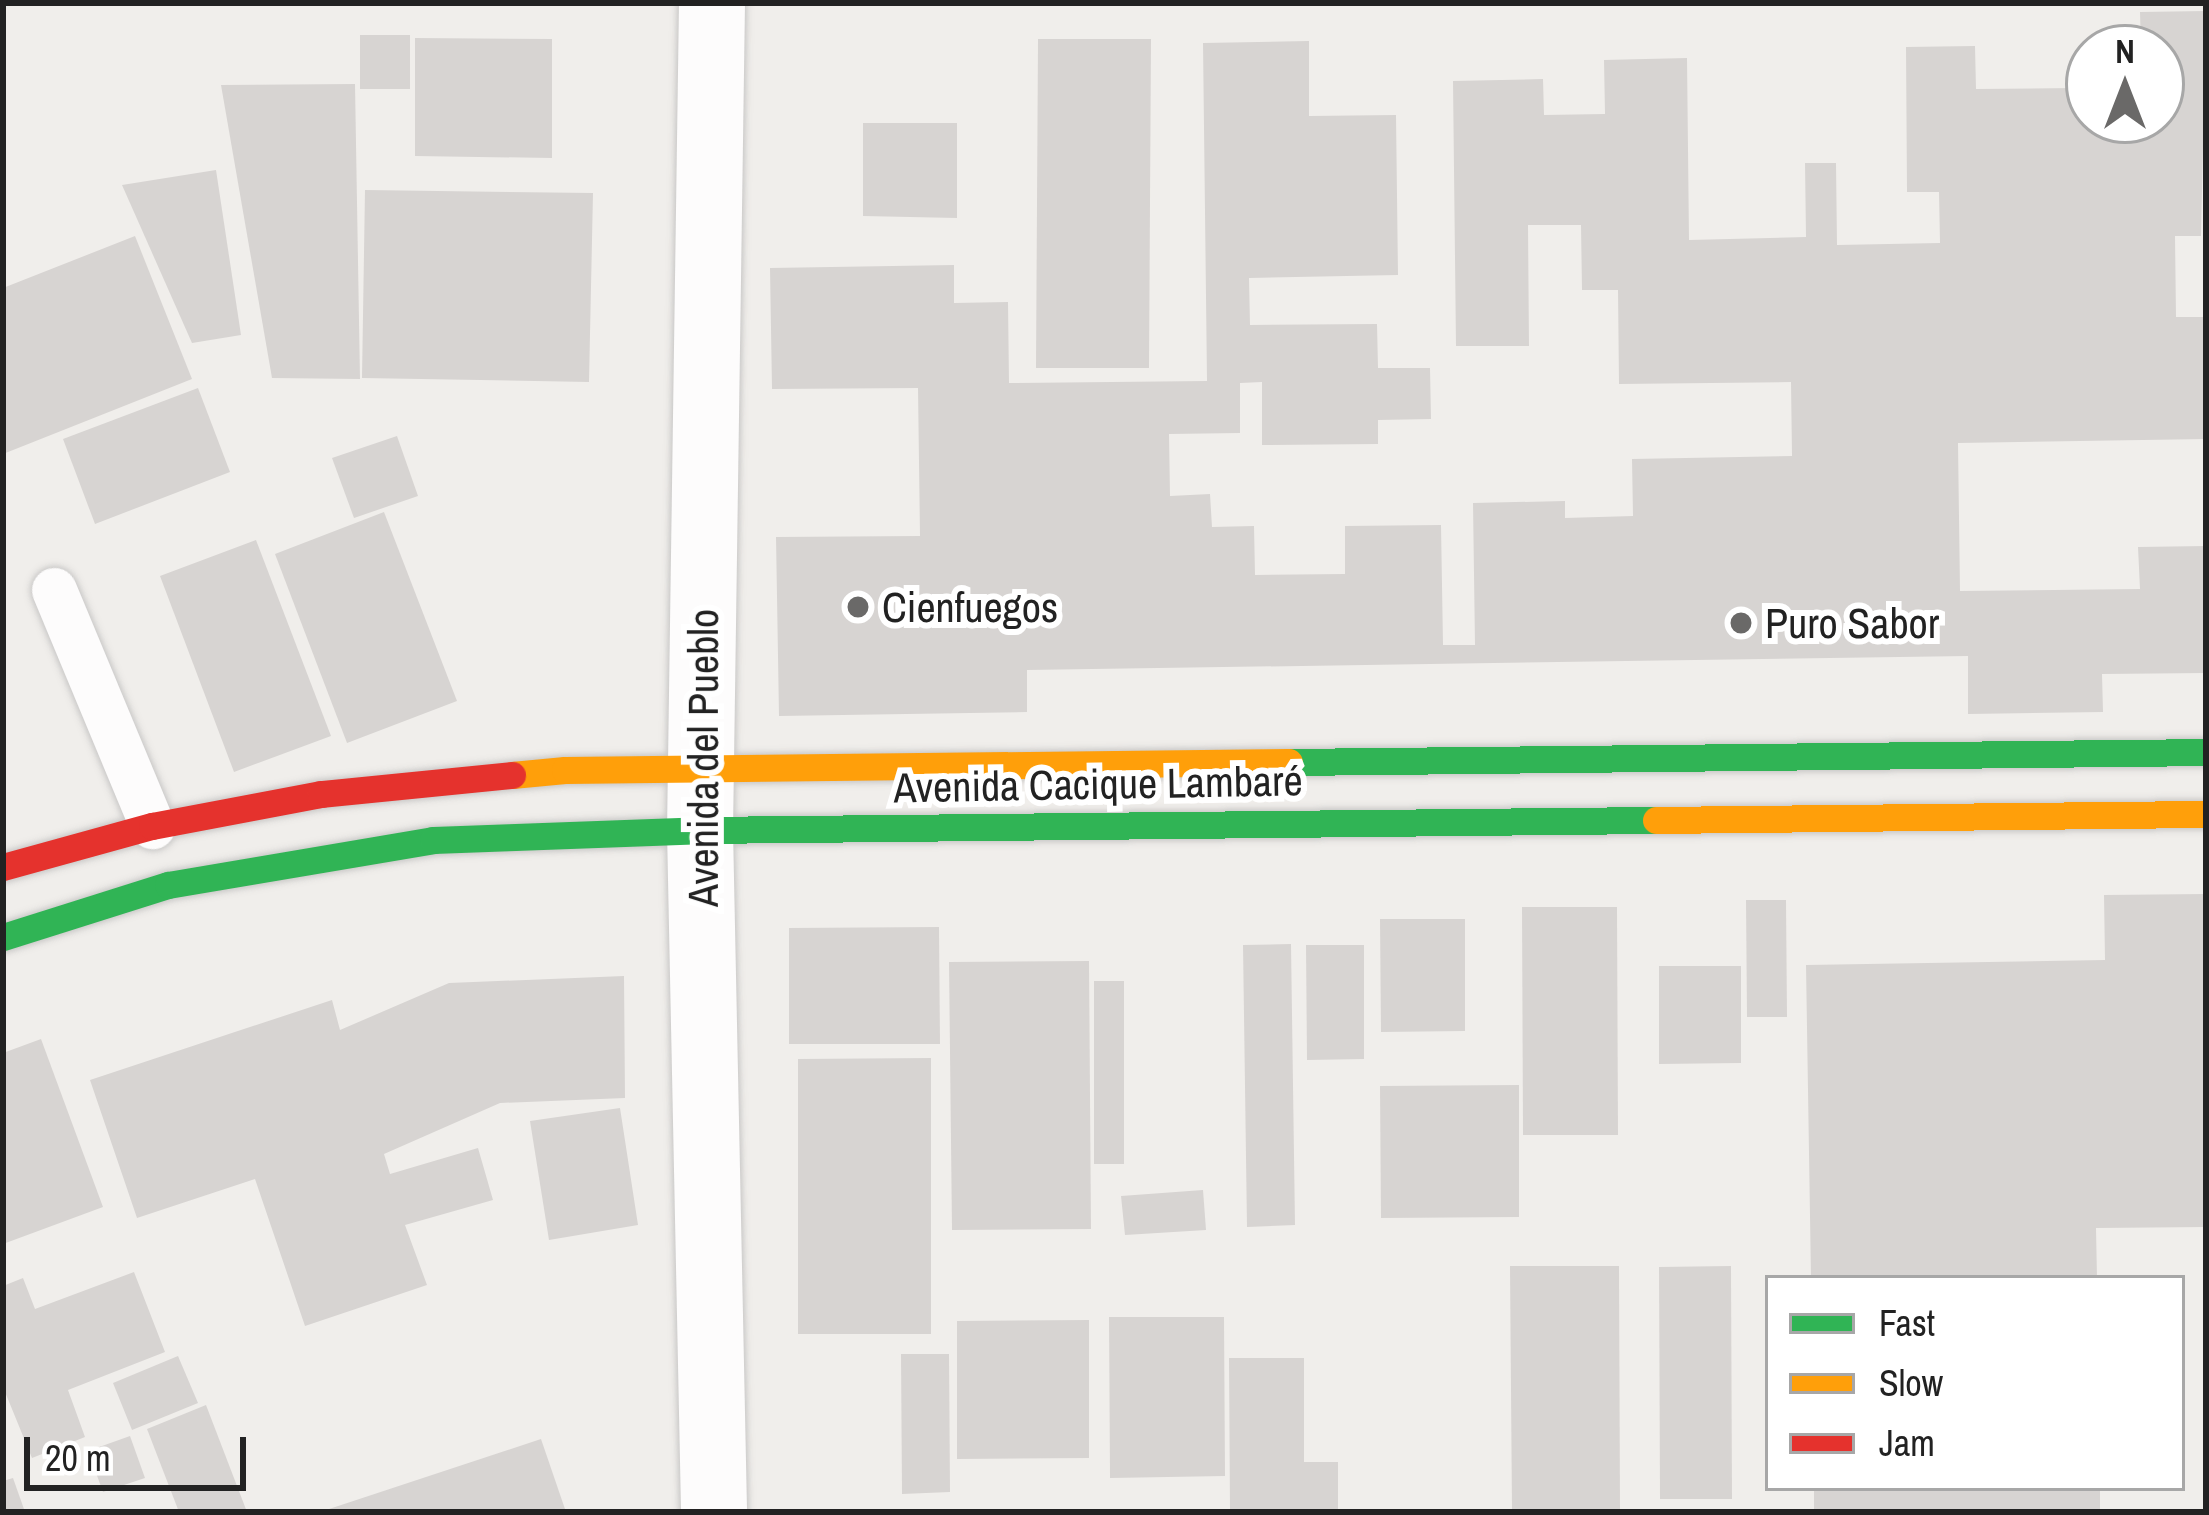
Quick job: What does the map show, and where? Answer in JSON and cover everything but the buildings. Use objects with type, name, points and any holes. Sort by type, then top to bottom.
[{"type":"main road","name":"Avenida Cacique Lambaré","points":[[3,937],[168,885],[334,853],[700,799],[2206,752]]},
{"type":"main road","name":"Avenida Cacique Lambaré","points":[[3,867],[152,826],[418,781],[700,799],[2206,814]]},
{"type":"street","name":"Avenida del Pueblo","points":[[712,3],[700,799],[714,1512]]},
{"type":"lane","points":[[54,590],[152,826]]},
{"type":"traffic: fast","points":[[1289,762],[2206,752]]},
{"type":"traffic: fast","points":[[3,937],[168,885],[433,840],[700,830],[1656,820]]},
{"type":"traffic: slow","points":[[512,775],[565,770],[1289,762]]},
{"type":"traffic: slow","points":[[1656,820],[2206,814]]},
{"type":"traffic: jam","points":[[3,867],[152,826],[321,794],[512,775]]},
{"type":"place","name":"Cienfuegos","points":[[858,607]]},
{"type":"place","name":"Puro Sabor","points":[[1741,623]]}]
